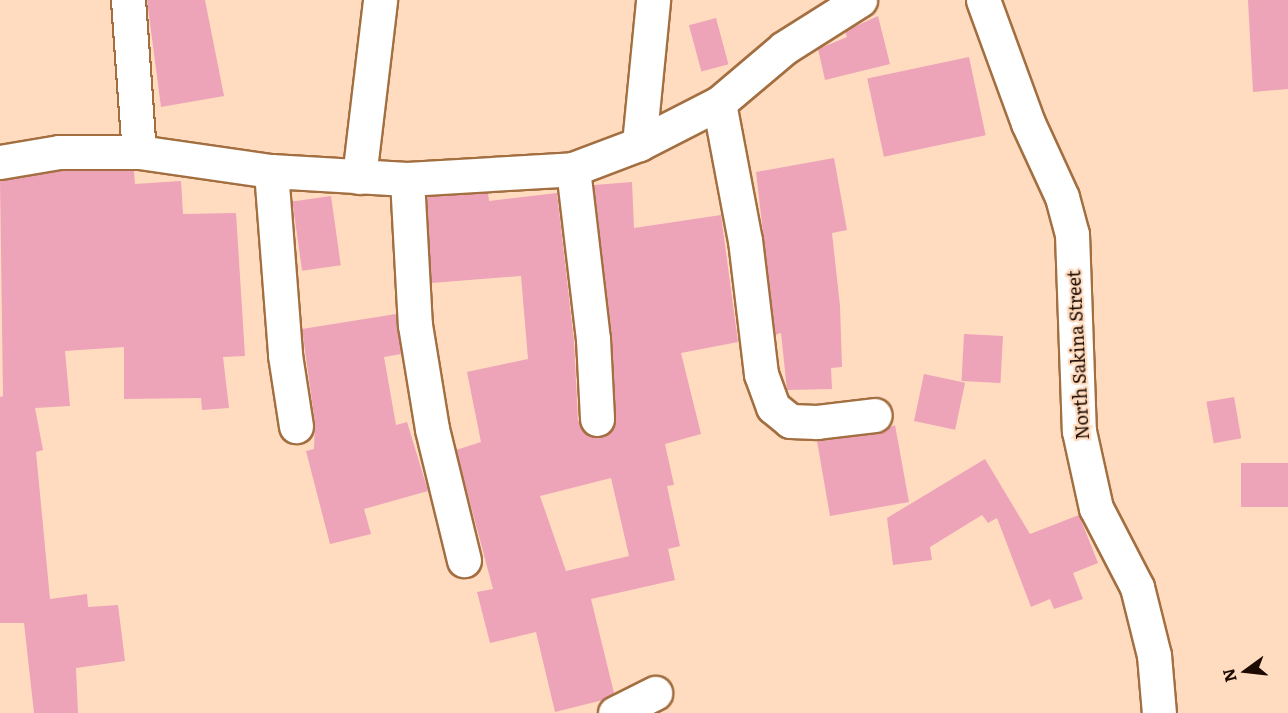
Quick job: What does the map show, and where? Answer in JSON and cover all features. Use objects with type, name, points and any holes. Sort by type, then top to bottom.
[{"type":"street","points":[[128,0],[139,152]]},
{"type":"street","points":[[359,177],[380,0]]},
{"type":"street","points":[[639,144],[653,0]]},
{"type":"street","points":[[0,162],[59,152],[139,152],[271,171],[407,179],[573,169],[639,144],[719,103],[783,48],[860,0]]},
{"type":"street","name":"North Sakina Street","points":[[983,0],[1028,123],[1062,197],[1072,234],[1079,431],[1096,508],[1137,587],[1154,655],[1159,713]]},
{"type":"street","points":[[719,103],[746,240],[761,374],[773,407],[790,421],[818,422],[875,415]]},
{"type":"street","points":[[573,169],[593,339],[597,419]]},
{"type":"street","points":[[271,171],[284,344],[296,426]]},
{"type":"street","points":[[407,179],[415,325],[432,429],[464,560]]},
{"type":"street","points":[[615,713],[655,693]]},
{"type":"building","points":[[147,0],[205,0],[224,96],[161,107]]},
{"type":"building","points":[[1248,0],[1288,0],[1288,89],[1253,92]]},
{"type":"building","points":[[878,16],[890,64],[825,80],[818,49],[847,37],[845,31]]},
{"type":"building","points":[[716,18],[728,64],[701,72],[689,25]]},
{"type":"building","points":[[969,57],[986,135],[884,157],[867,79]]},
{"type":"building","points":[[834,158],[847,230],[832,233],[840,306],[842,367],[831,368],[832,389],[787,390],[781,333],[775,335],[756,172]]},
{"type":"building","points":[[61,171],[134,171],[135,184],[181,181],[183,214],[236,213],[245,356],[223,357],[229,408],[202,410],[201,398],[124,399],[124,347],[65,351],[70,406],[35,408],[43,450],[36,452],[50,599],[87,594],[88,607],[118,605],[125,661],[76,668],[78,713],[34,713],[24,623],[0,623],[0,397],[3,396],[0,180]]},
{"type":"building","points":[[632,182],[634,228],[721,215],[738,342],[681,353],[701,434],[665,444],[674,485],[667,486],[680,546],[668,549],[675,580],[591,599],[614,693],[603,700],[555,712],[536,632],[490,643],[477,592],[493,589],[456,450],[481,442],[467,372],[528,359],[521,276],[431,283],[427,197],[488,193],[489,201],[557,193],[574,341],[578,420],[588,435],[599,438],[613,428],[616,418],[612,337],[594,185]],"holes":[[[611,478],[629,556],[566,571],[540,496]]]},
{"type":"building","points":[[331,196],[341,265],[302,271],[292,201]]},
{"type":"building","points":[[396,314],[401,354],[384,357],[396,425],[407,422],[428,491],[364,509],[371,534],[330,544],[306,451],[314,449],[315,423],[302,329]]},
{"type":"building","points":[[964,334],[1003,336],[1000,383],[962,381]]},
{"type":"building","points":[[924,374],[965,383],[955,430],[914,421]]},
{"type":"building","points":[[1234,397],[1241,438],[1214,443],[1206,402]]},
{"type":"building","points":[[895,425],[909,502],[830,516],[817,441],[877,434]]},
{"type":"building","points":[[985,459],[1030,534],[1079,515],[1098,563],[1073,573],[1083,599],[1054,609],[1050,599],[1031,607],[997,518],[988,523],[982,515],[930,547],[932,560],[893,565],[887,518]]},
{"type":"building","points":[[1241,463],[1288,463],[1288,507],[1241,507]]}]
